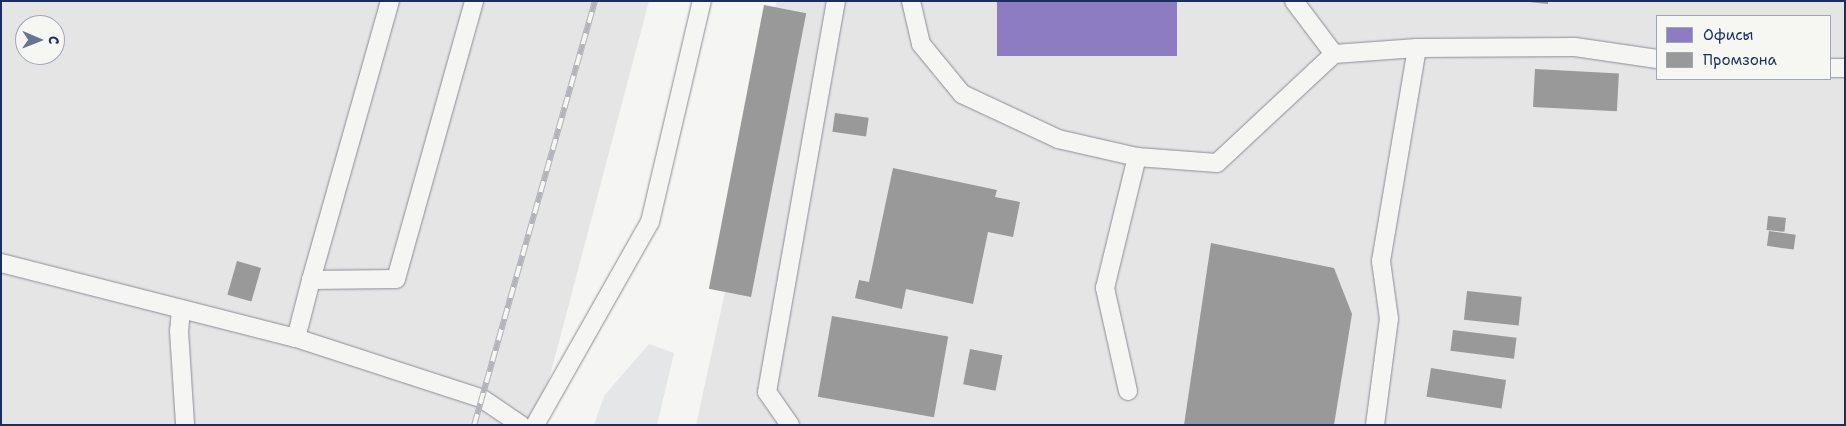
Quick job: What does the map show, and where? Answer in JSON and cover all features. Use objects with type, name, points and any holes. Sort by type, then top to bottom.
[{"type":"lane","points":[[296,338],[390,1]]},
{"type":"lane","points":[[311,280],[396,279],[474,1]]},
{"type":"lane","points":[[535,425],[650,222],[702,1]]},
{"type":"lane","points":[[790,425],[767,392],[836,1]]},
{"type":"lane","points":[[911,1],[921,44],[962,94],[1058,139],[1137,157],[1217,163],[1334,54],[1417,48],[1576,47],[1656,60]]},
{"type":"lane","points":[[1294,1],[1334,54]]},
{"type":"lane","points":[[1375,425],[1389,319],[1381,261],[1417,48]]},
{"type":"lane","points":[[1831,68],[1845,68]]},
{"type":"lane","points":[[1128,390],[1104,288],[1137,157]]},
{"type":"lane","points":[[1,263],[296,338],[481,398],[521,425]]},
{"type":"lane","points":[[181,309],[179,331],[185,425]]},
{"type":"shaded area","points":[[1,1],[649,1],[537,425],[1,425]]},
{"type":"shaded area","points":[[777,1],[1845,1],[1845,425],[696,425],[725,292],[710,289],[764,5],[775,7]]},
{"type":"shaded area","points":[[649,344],[674,353],[657,425],[594,425],[604,396]]},
{"type":"building: Офисы","points":[[997,1],[1177,1],[1177,56],[997,56]]},
{"type":"building: Промзона","points":[[1519,1],[1548,1],[1548,4]]},
{"type":"building: Промзона","points":[[764,5],[806,13],[751,297],[709,289]]},
{"type":"building: Промзона","points":[[1535,69],[1619,73],[1617,111],[1533,107]]},
{"type":"building: Промзона","points":[[835,113],[869,118],[866,137],[832,132]]},
{"type":"building: Промзона","points":[[893,168],[997,190],[995,197],[1020,202],[1013,237],[988,232],[973,304],[906,289],[902,309],[855,298],[859,280],[869,282]]},
{"type":"building: Промзона","points":[[1768,216],[1786,218],[1784,232],[1767,230]]},
{"type":"building: Промзона","points":[[1769,231],[1796,235],[1794,250],[1767,246]]},
{"type":"building: Промзона","points":[[1211,243],[1334,268],[1352,314],[1334,425],[1184,425]]},
{"type":"building: Промзона","points":[[237,261],[261,268],[251,302],[227,295]]},
{"type":"building: Промзона","points":[[1467,291],[1522,297],[1519,326],[1464,320]]},
{"type":"building: Промзона","points":[[832,316],[948,336],[934,417],[818,397]]},
{"type":"building: Промзона","points":[[1453,330],[1517,338],[1514,359],[1450,351]]},
{"type":"building: Промзона","points":[[970,349],[1002,355],[996,391],[963,384]]},
{"type":"building: Промзона","points":[[1431,368],[1506,380],[1502,409],[1426,397]]},
{"type":"railway","points":[[474,425],[595,1]]}]
